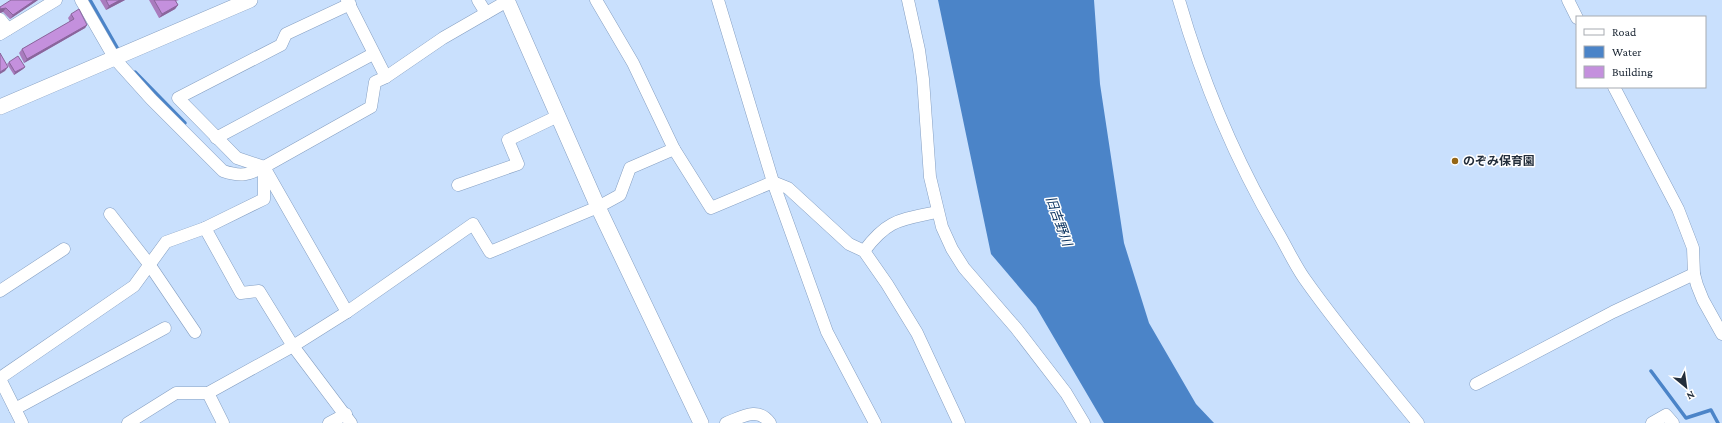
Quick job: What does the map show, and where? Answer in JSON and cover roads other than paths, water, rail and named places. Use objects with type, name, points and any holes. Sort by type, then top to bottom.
[{"type":"street","points":[[0,19],[4,32],[56,0]]},
{"type":"street","points":[[81,0],[115,59],[151,99],[223,171],[235,175],[249,175],[371,107],[375,82],[386,77],[443,38],[508,0],[598,207],[701,423]]},
{"type":"street","points":[[0,107],[250,0]]},
{"type":"street","points":[[478,0],[486,13]]},
{"type":"street","points":[[596,0],[633,63],[674,149],[711,208],[773,182],[788,188],[849,244],[864,251],[887,284],[917,333],[948,395],[959,423]]},
{"type":"street","points":[[718,0],[773,182],[826,332],[875,423]]},
{"type":"street","points":[[908,0],[919,50],[923,79],[930,177],[937,212],[952,249],[964,268],[1016,328],[1066,393],[1084,423]]},
{"type":"street","points":[[1179,0],[1194,50],[1225,130],[1258,200],[1303,276],[1342,329],[1418,423]]},
{"type":"street","points":[[1568,0],[1576,16]]},
{"type":"street","points":[[347,312],[264,167],[237,158],[178,98],[281,45],[286,34],[348,2],[386,77]]},
{"type":"street","points":[[216,138],[374,54]]},
{"type":"street","points":[[1615,88],[1678,209],[1693,248],[1694,274],[1703,300],[1722,334]]},
{"type":"street","points":[[458,185],[518,164],[508,140],[558,116]]},
{"type":"street","points":[[128,423],[176,393],[208,393],[293,346],[347,312],[473,224],[490,252],[598,207],[620,195],[630,168],[674,149]]},
{"type":"street","points":[[22,423],[0,378],[134,286],[166,242],[205,228],[264,199],[264,167]]},
{"type":"street","points":[[864,251],[876,234],[896,221],[937,212]]},
{"type":"street","points":[[110,214],[150,264],[195,332]]},
{"type":"street","points":[[205,228],[241,292],[259,291],[293,346],[348,419],[329,423]]},
{"type":"street","points":[[0,291],[64,250]]},
{"type":"street","points":[[1476,384],[1613,312],[1694,274]]},
{"type":"street","points":[[14,409],[165,328]]},
{"type":"street","points":[[208,393],[223,423]]},
{"type":"street","points":[[726,423],[753,413],[765,416],[770,423]]},
{"type":"street","points":[[1652,423],[1666,415],[1672,423]]},
{"type":"water","name":"旧吉野川","points":[[938,0],[1094,0],[1100,84],[1124,243],[1149,323],[1196,404],[1214,423],[1104,423],[1036,307],[991,254]]},
{"type":"waterway","points":[[90,0],[119,51]]},
{"type":"waterway","points":[[135,72],[185,123]]},
{"type":"waterway","points":[[1651,371],[1686,418],[1711,410],[1718,423]]},
{"type":"place","name":"のぞみ保育園","points":[[1455,161]]}]
